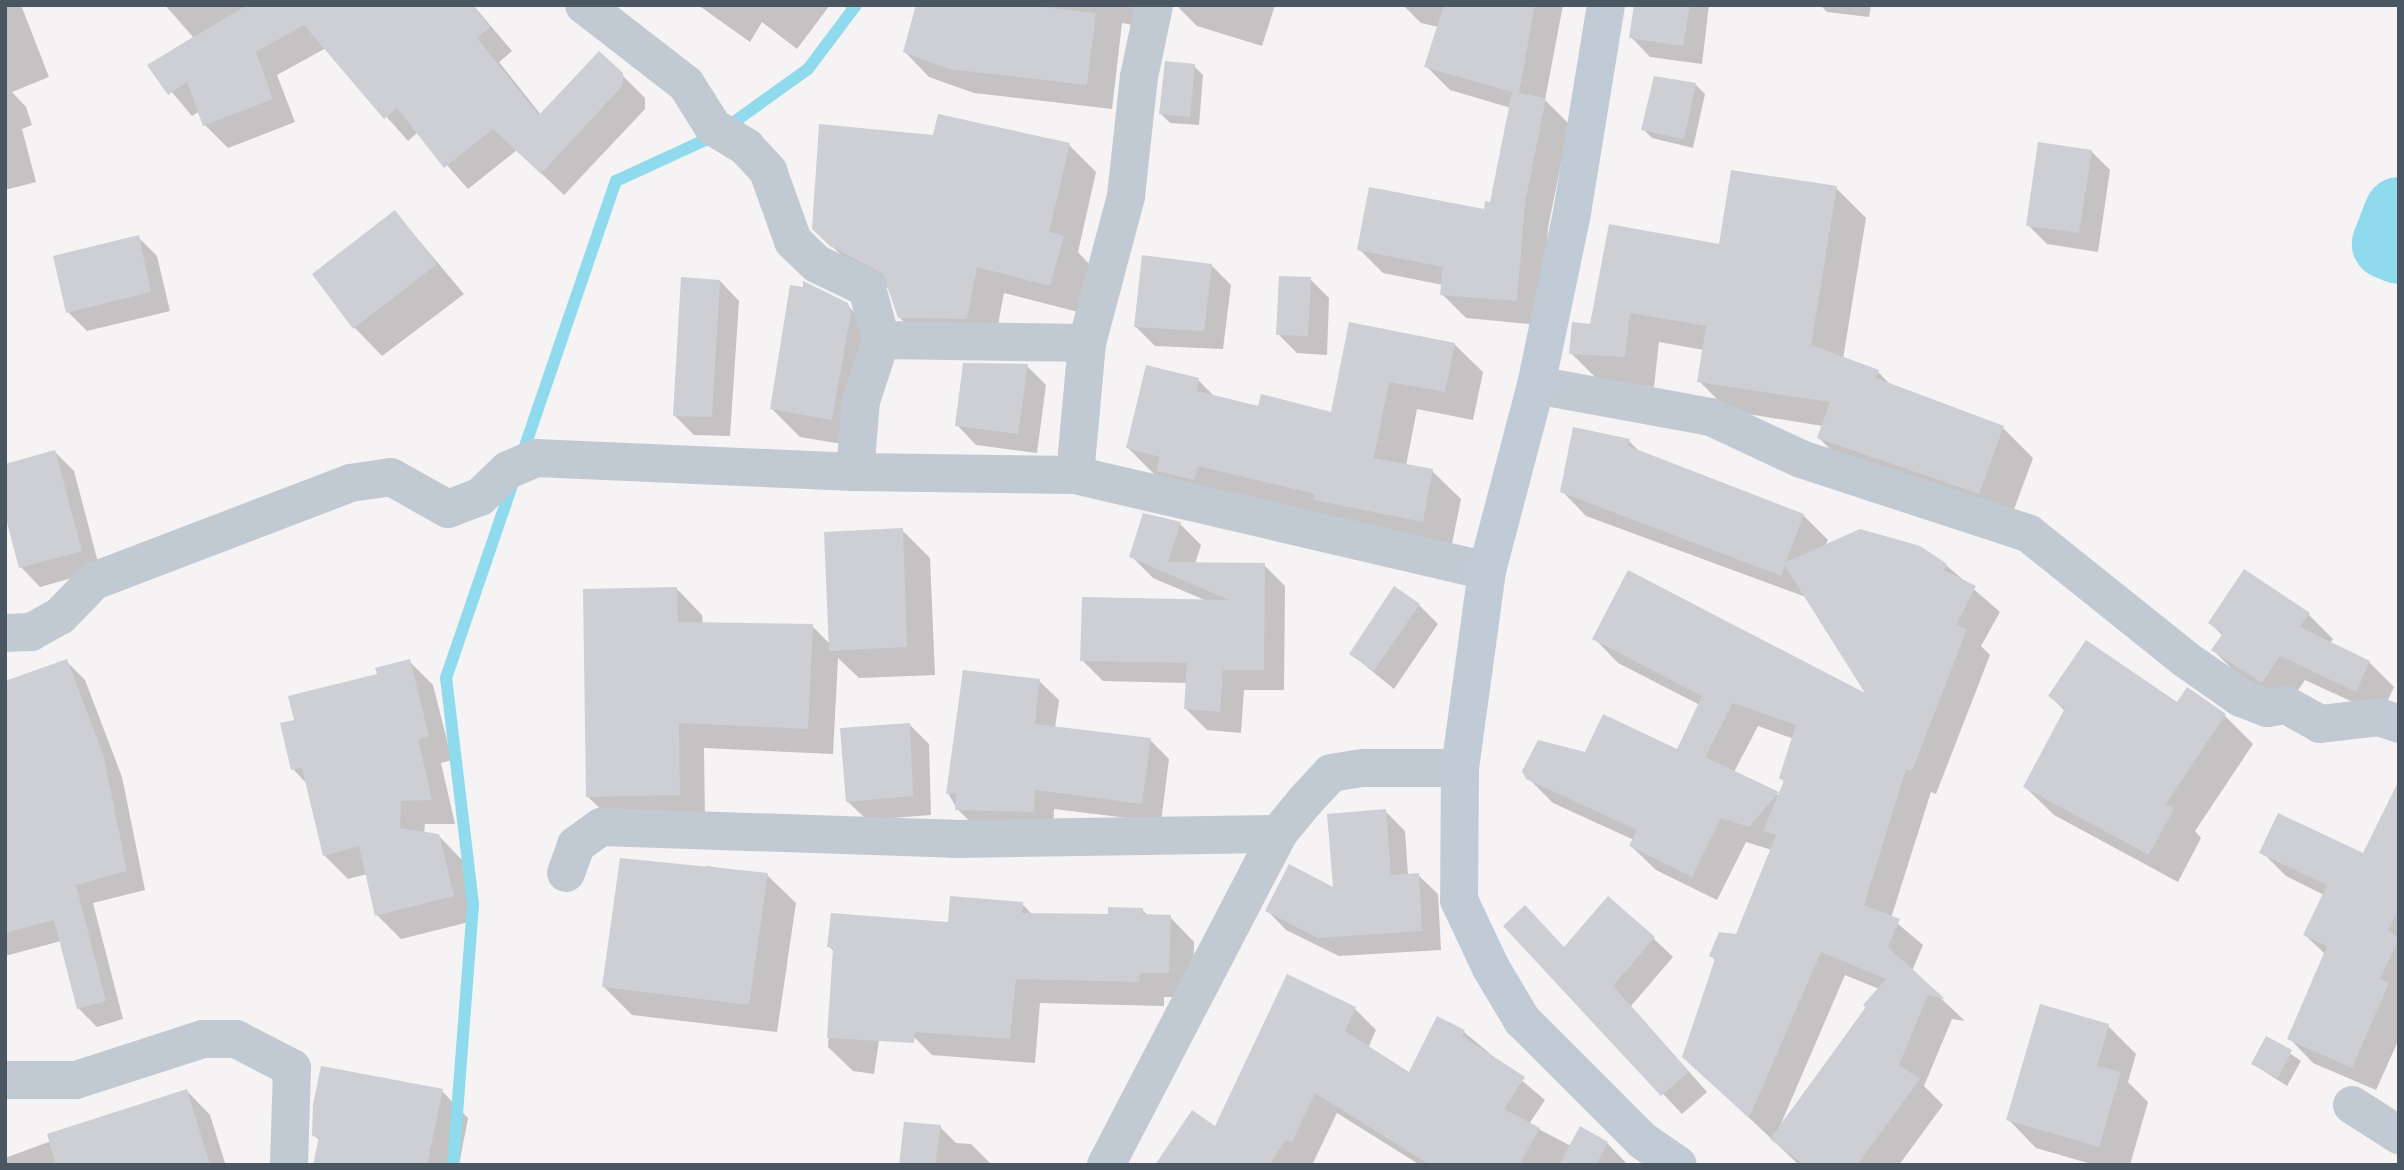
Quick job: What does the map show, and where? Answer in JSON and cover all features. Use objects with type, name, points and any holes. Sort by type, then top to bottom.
[{"type":"street","points":[[584,5],[686,84],[708,118],[746,147],[768,172],[793,241],[817,264],[867,288],[881,340],[862,401],[855,472]]},
{"type":"street","points":[[1075,475],[1087,343],[1126,197],[1139,77],[1154,5]]},
{"type":"street","points":[[1606,5],[1573,213],[1536,385],[1487,571],[1460,768],[1459,900],[1490,968],[1522,1020],[1643,1141],[1678,1165]]},
{"type":"street","points":[[881,340],[1087,343]]},
{"type":"street","points":[[1536,385],[1711,417],[1801,459],[2028,533],[2185,660],[2241,698],[2267,708],[2286,705],[2320,724],[2379,717],[2399,724]]},
{"type":"street","points":[[5,633],[31,632],[60,616],[94,581],[350,483],[391,477],[464,503],[508,470],[536,458],[855,472],[1075,475],[1487,571]]},
{"type":"street","points":[[1105,1165],[1278,834],[1331,773],[1364,768],[1460,768]]},
{"type":"street","points":[[566,873],[576,845],[601,827],[968,839],[1278,834]]},
{"type":"street","points":[[5,1080],[76,1080],[203,1039],[236,1040],[292,1068],[289,1165]]},
{"type":"street","points":[[2352,1105],[2399,1135]]},
{"type":"building","points":[[247,5],[472,5],[490,27],[477,38],[539,115],[599,51],[623,73],[623,85],[541,174],[493,129],[444,168],[397,108],[384,119],[304,25],[256,52],[273,99],[203,126],[187,82],[168,95],[147,65]]},
{"type":"building","points":[[916,5],[1025,5],[1096,13],[1087,85],[948,69],[903,52]]},
{"type":"building","points":[[1444,5],[1535,5],[1519,93],[1546,98],[1525,203],[1517,301],[1440,295],[1443,267],[1357,250],[1369,187],[1484,209],[1485,201],[1490,202],[1512,92],[1424,67]]},
{"type":"building","points":[[1634,5],[1690,5],[1683,46],[1629,38]]},
{"type":"building","points":[[1165,61],[1195,64],[1190,117],[1159,114]]},
{"type":"building","points":[[1654,76],[1696,83],[1684,139],[1641,130]]},
{"type":"building","points":[[938,114],[1070,143],[1049,232],[1064,236],[1050,286],[977,267],[967,319],[898,318],[883,274],[830,246],[812,229],[819,124],[933,135]]},
{"type":"building","points":[[2038,142],[2092,150],[2079,233],[2026,226]]},
{"type":"building","points":[[1731,170],[1837,186],[1811,345],[1879,370],[1876,378],[2004,426],[1979,494],[1817,438],[1830,402],[1697,382],[1706,326],[1630,313],[1625,357],[1569,354],[1572,322],[1590,324],[1609,224],[1719,244]]},
{"type":"building","points":[[395,210],[437,264],[353,329],[312,274]]},
{"type":"building","points":[[139,235],[151,292],[66,313],[53,256]]},
{"type":"building","points":[[1142,255],[1212,264],[1204,331],[1134,327]]},
{"type":"building","points":[[1279,276],[1311,277],[1308,336],[1276,335]]},
{"type":"building","points":[[681,277],[720,280],[712,417],[673,416]]},
{"type":"building","points":[[803,281],[848,303],[851,313],[832,420],[770,409],[790,285],[803,287]]},
{"type":"building","points":[[1349,322],[1455,343],[1445,392],[1389,382],[1374,458],[1433,469],[1423,522],[1314,500],[1315,494],[1198,466],[1194,480],[1156,471],[1160,457],[1126,448],[1146,365],[1199,378],[1197,391],[1258,406],[1261,394],[1331,412]]},
{"type":"building","points":[[963,363],[1028,364],[1018,434],[955,426]]},
{"type":"building","points":[[1573,427],[1630,439],[1628,446],[1804,514],[1786,562],[1860,529],[1920,546],[1947,564],[1944,570],[1976,586],[1956,625],[1967,629],[1912,771],[1906,769],[1864,905],[1900,919],[1888,947],[1945,999],[1928,995],[1899,1065],[1920,1079],[1857,1165],[1805,1165],[1770,1139],[1866,1008],[1863,1005],[1886,979],[1821,952],[1749,1118],[1682,1057],[1715,959],[1709,956],[1719,932],[1736,934],[1776,835],[1763,831],[1784,781],[1779,778],[1796,725],[1733,703],[1705,757],[1779,792],[1749,827],[1721,818],[1692,877],[1629,846],[1637,830],[1526,779],[1522,771],[1538,740],[1585,752],[1603,714],[1677,749],[1702,696],[1592,639],[1628,570],[1865,693],[1785,566],[1781,576],[1560,492]]},
{"type":"building","points":[[55,450],[82,551],[19,568],[5,515],[5,464]]},
{"type":"building","points":[[1143,513],[1181,522],[1168,562],[1265,563],[1264,670],[1223,670],[1220,712],[1184,709],[1187,663],[1080,661],[1082,597],[1229,600],[1129,557]]},
{"type":"building","points":[[903,528],[907,647],[829,651],[824,532]]},
{"type":"building","points":[[2244,569],[2310,613],[2300,627],[2370,661],[2356,692],[2280,656],[2262,683],[2211,650],[2223,633],[2208,623]]},
{"type":"building","points":[[1394,586],[1420,604],[1374,671],[1349,654]]},
{"type":"building","points":[[677,587],[678,622],[813,624],[808,729],[679,723],[680,795],[586,797],[583,589]]},
{"type":"building","points":[[2086,640],[2177,702],[2187,687],[2226,714],[2166,804],[2174,808],[2149,855],[2023,787],[2065,708],[2048,696]]},
{"type":"building","points":[[67,659],[104,757],[127,871],[76,885],[106,1001],[77,1009],[54,920],[5,933],[5,681]]},
{"type":"building","points":[[410,659],[429,736],[418,739],[432,800],[401,801],[400,828],[439,834],[454,896],[375,916],[359,846],[323,856],[302,768],[291,770],[280,723],[294,720],[288,696],[377,674],[375,668]]},
{"type":"building","points":[[963,670],[1040,679],[1035,724],[1151,738],[1142,804],[1035,790],[1034,812],[955,810],[956,793],[946,794]]},
{"type":"building","points":[[910,723],[913,796],[846,802],[840,728]]},
{"type":"building","points":[[2399,780],[2399,909],[2388,930],[2399,939],[2380,979],[2389,983],[2352,1068],[2287,1039],[2327,946],[2303,935],[2327,885],[2259,853],[2278,813],[2363,853]]},
{"type":"building","points":[[1386,809],[1391,875],[1419,873],[1422,931],[1318,938],[1265,911],[1289,864],[1333,887],[1327,814]]},
{"type":"building","points":[[620,858],[768,873],[749,1005],[602,987]]},
{"type":"building","points":[[950,896],[1023,902],[1022,913],[1108,914],[1108,907],[1143,908],[1143,914],[1171,915],[1169,973],[1140,973],[1139,982],[1016,979],[1010,1039],[915,1032],[914,1043],[827,1038],[833,948],[827,947],[831,913],[948,922]]},
{"type":"building","points":[[1608,896],[1655,937],[1613,986],[1689,1072],[1661,1096],[1503,926],[1525,905],[1564,947]]},
{"type":"building","points":[[1287,974],[1356,1007],[1345,1031],[1409,1072],[1437,1016],[1465,1030],[1462,1036],[1525,1077],[1504,1109],[1540,1128],[1519,1165],[1430,1165],[1315,1093],[1292,1142],[1286,1140],[1269,1165],[1155,1165],[1192,1110],[1215,1126]]},
{"type":"building","points":[[2040,1004],[2109,1024],[2097,1066],[2121,1072],[2099,1147],[2006,1120]]},
{"type":"building","points":[[2266,1036],[2292,1050],[2278,1078],[2251,1064]]},
{"type":"building","points":[[321,1066],[443,1089],[427,1165],[313,1165],[319,1137],[312,1136],[313,1105]]},
{"type":"building","points":[[187,1089],[210,1165],[56,1165],[47,1134]]},
{"type":"building","points":[[904,1122],[941,1125],[935,1165],[899,1165]]},
{"type":"building","points":[[1580,1126],[1608,1142],[1596,1165],[1559,1165]]},
{"type":"waterway","points":[[522,455],[616,181],[716,135],[808,69],[856,5]]},
{"type":"waterway","points":[[2399,212],[2387,244],[2399,249]]},
{"type":"waterway","points":[[453,1165],[473,904],[446,678],[513,482]]}]
